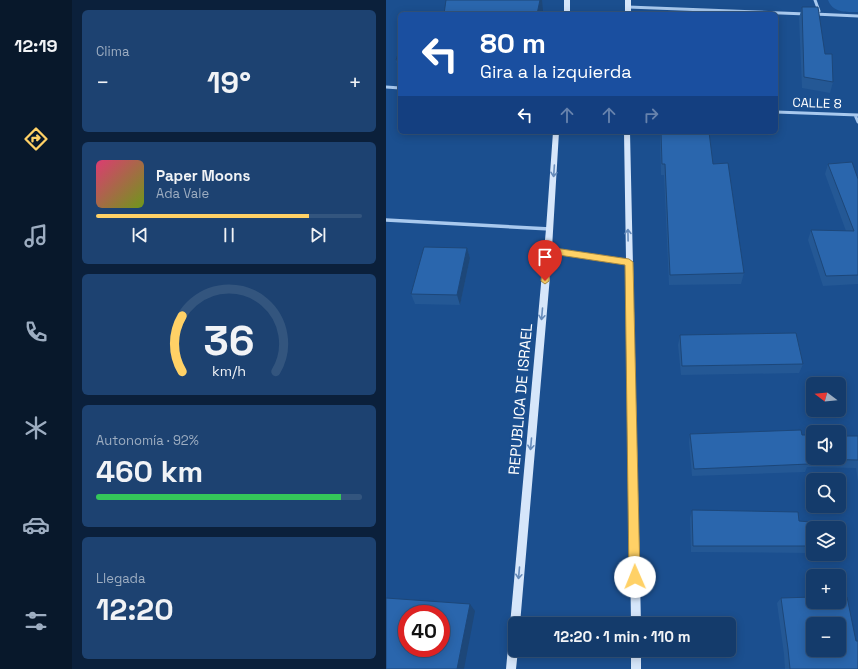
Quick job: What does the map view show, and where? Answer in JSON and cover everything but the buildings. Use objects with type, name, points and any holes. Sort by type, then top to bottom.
[{"type":"street","points":[[567,12],[568,0]]},
{"type":"street","points":[[628,0],[628,12]]},
{"type":"street","points":[[815,0],[820,14]]},
{"type":"street","points":[[628,7],[765,12]]},
{"type":"street","points":[[778,12],[858,16]]},
{"type":"street","points":[[386,87],[398,88]]},
{"type":"street","name":"CALLE 8","points":[[778,112],[857,115]]},
{"type":"street","points":[[857,115],[858,122]]},
{"type":"street","name":"REPUBLICA DE ISRAEL","points":[[511,669],[550,229],[556,134]]},
{"type":"street","points":[[627,134],[636,617]]},
{"type":"street","points":[[386,220],[550,229]]},
{"type":"street","points":[[548,250],[629,262]]},
{"type":"street","points":[[636,657],[636,669]]},
{"type":"shaded area","points":[[828,0],[858,0],[858,12],[845,12],[837,10]]},
{"type":"route","points":[[545,281],[548,250],[629,262],[635,577]]}]
